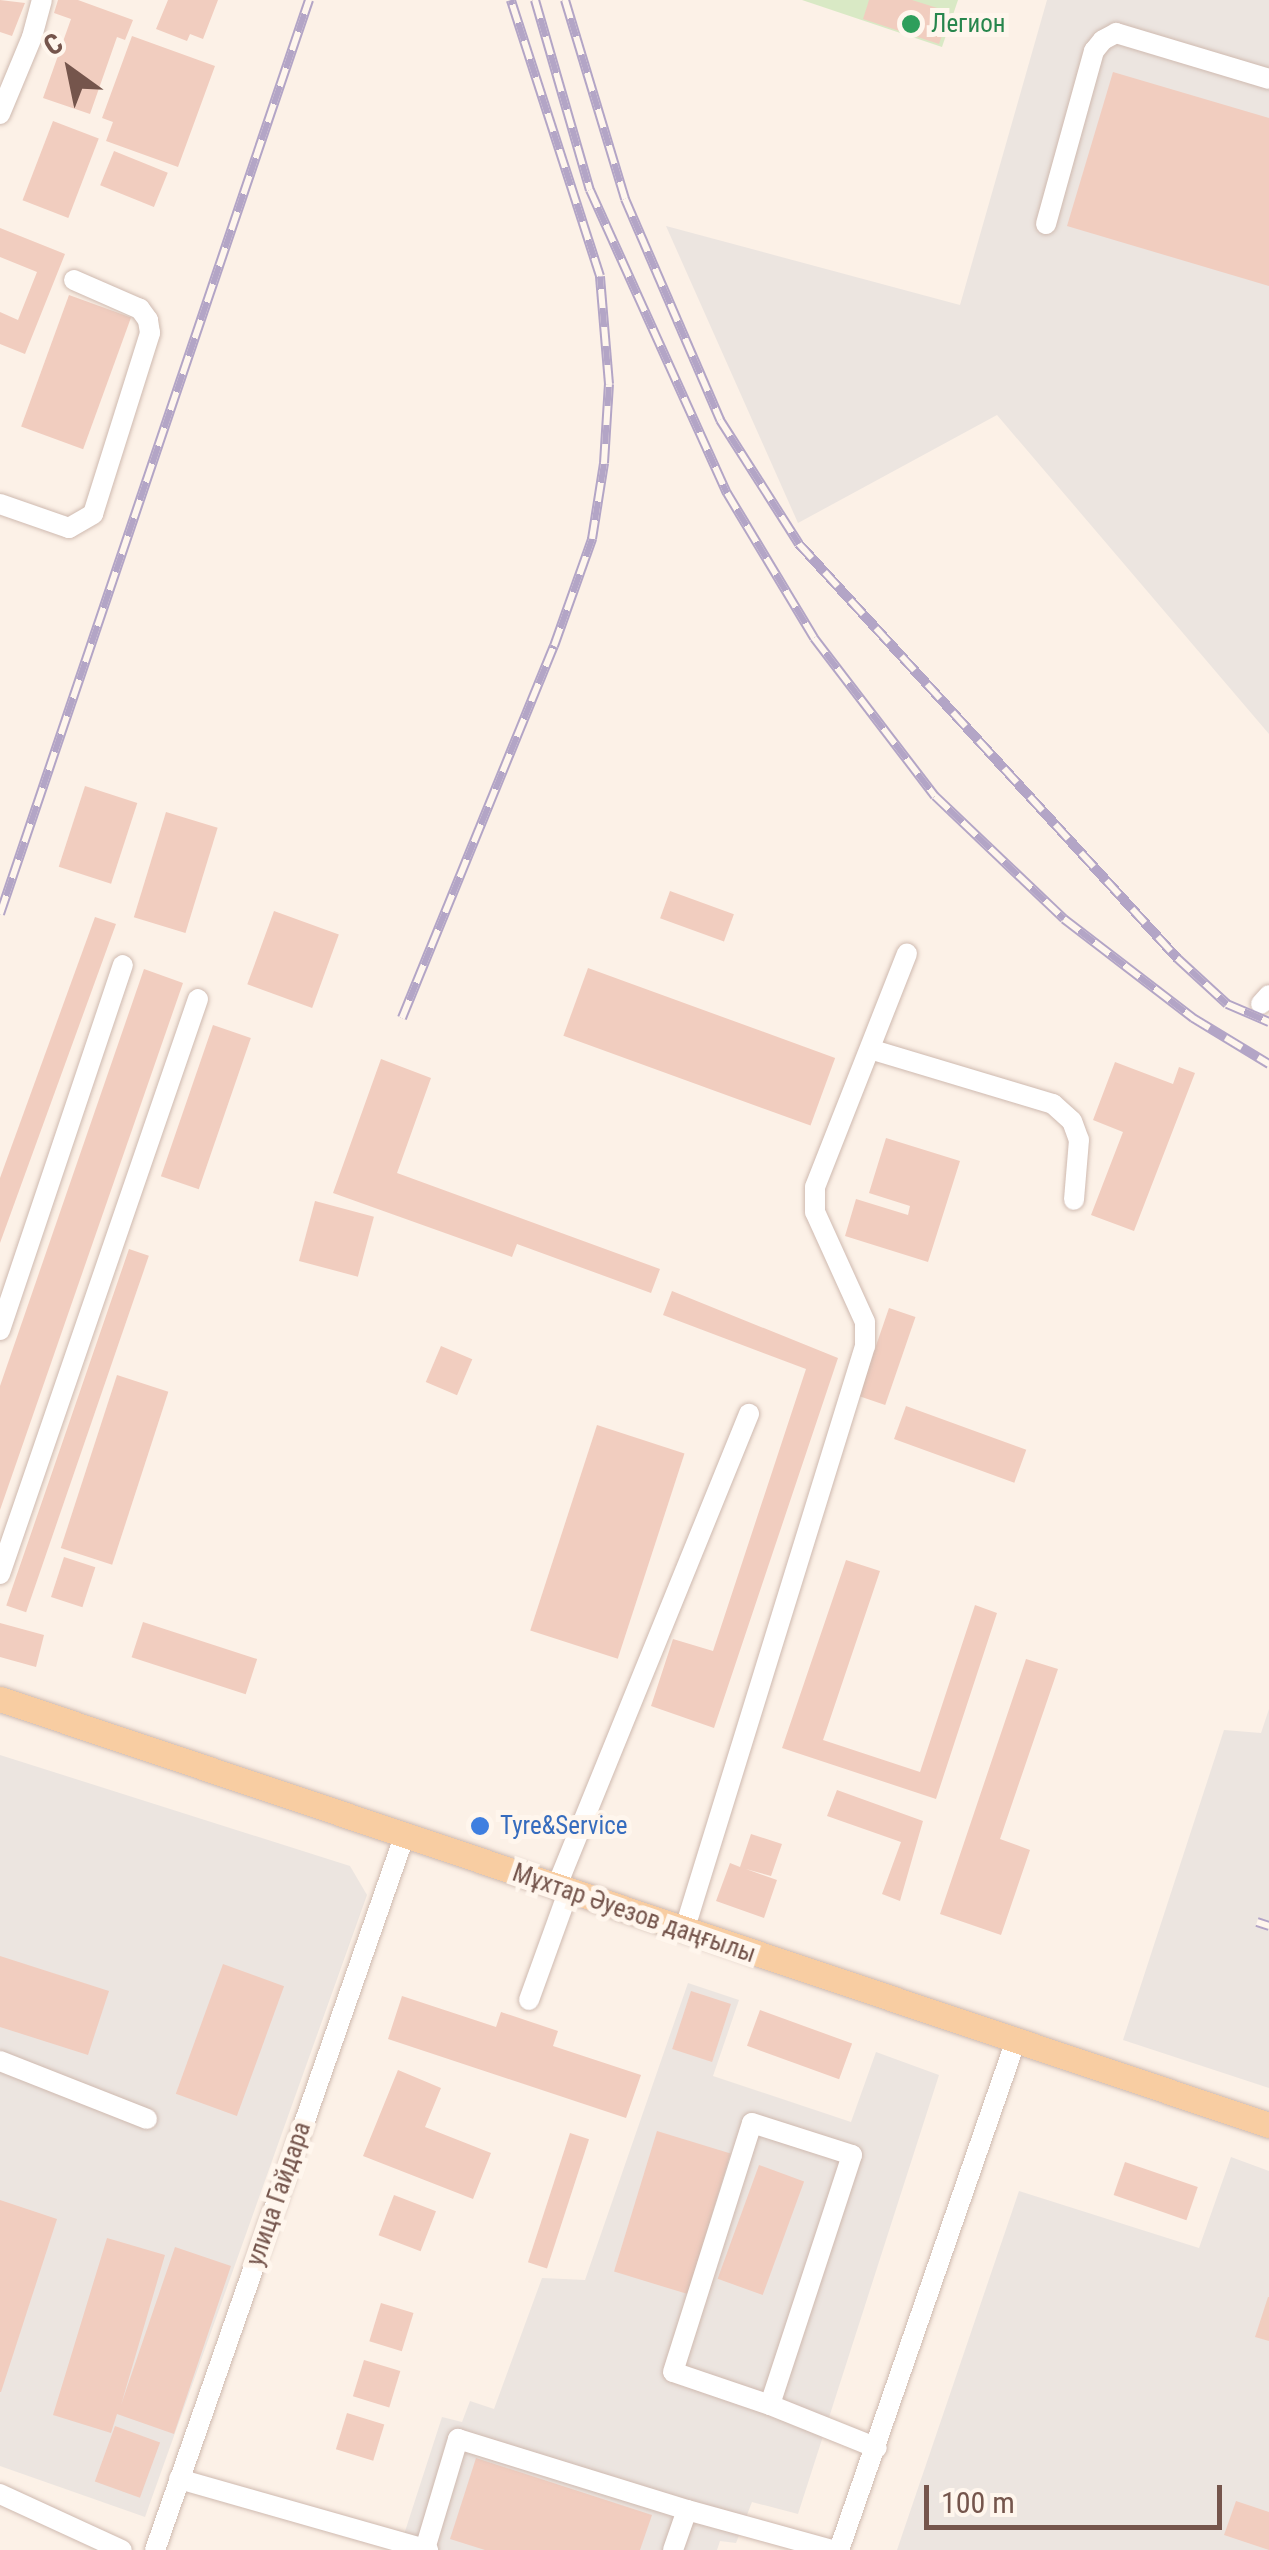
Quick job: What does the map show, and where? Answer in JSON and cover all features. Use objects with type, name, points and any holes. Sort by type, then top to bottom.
[{"type":"main road","name":"Мұхтар Әуезов даңғылы","points":[[0,1699],[1014,2043],[1269,2125]]},
{"type":"street","points":[[0,114],[32,37],[42,0]]},
{"type":"street","points":[[1046,224],[1094,51],[1102,40],[1116,33],[1269,78]]},
{"type":"street","points":[[0,504],[69,528],[92,514],[150,333],[140,309],[74,280]]},
{"type":"street","points":[[684,1931],[865,1346],[865,1322],[815,1212],[815,1187],[873,1050],[907,954]]},
{"type":"street","points":[[0,1330],[123,965]]},
{"type":"street","points":[[0,1574],[198,999]]},
{"type":"street","points":[[873,1050],[1053,1104],[1072,1120],[1079,1140],[1074,1200]]},
{"type":"street","points":[[529,2000],[562,1890],[750,1414]]},
{"type":"street","name":"улица Гайдара","points":[[155,2550],[404,1838]]},
{"type":"street","points":[[179,2480],[427,2550],[458,2439],[687,2510],[836,2550],[877,2448],[1014,2043]]},
{"type":"street","points":[[0,2061],[147,2119]]},
{"type":"street","points":[[770,2405],[852,2155],[752,2123],[672,2372],[770,2405],[877,2448]]},
{"type":"street","points":[[0,2494],[122,2550]]},
{"type":"street","points":[[673,2550],[687,2510]]},
{"type":"shaded area","points":[[1047,0],[1269,0],[1269,734],[997,415],[798,523],[666,226],[960,305]]},
{"type":"shaded area","points":[[1269,1709],[1269,2088],[1123,2040],[1224,1730],[1261,1733]]},
{"type":"shaded area","points":[[0,1755],[350,1866],[367,1895],[145,2517],[0,2466]]},
{"type":"shaded area","points":[[688,1983],[739,2000],[713,2076],[851,2122],[876,2052],[939,2075],[798,2514],[752,2502],[736,2543],[720,2541],[717,2550],[399,2550],[442,2417],[462,2422],[470,2401],[494,2409],[542,2278],[585,2280]]},
{"type":"shaded area","points":[[1231,2157],[1269,2171],[1269,2550],[897,2550],[1019,2191],[1199,2248]]},
{"type":"green space","name":"Легион","points":[[802,0],[958,0],[942,47]]},
{"type":"building","points":[[0,0],[25,3],[12,36],[0,32]]},
{"type":"building","points":[[58,0],[78,0],[133,20],[125,40],[117,37],[90,114],[43,98],[71,19],[54,13]]},
{"type":"building","points":[[168,0],[218,0],[203,39],[190,34],[187,41],[156,29]]},
{"type":"building","name":"Легион","points":[[869,0],[912,0],[950,12],[939,44],[863,19]]},
{"type":"building","points":[[132,36],[215,66],[178,167],[106,141],[113,122],[102,118]]},
{"type":"building","points":[[1113,72],[1269,118],[1269,286],[1067,226]]},
{"type":"building","points":[[53,121],[99,139],[68,218],[23,200]]},
{"type":"building","points":[[114,151],[168,173],[154,207],[100,185]]},
{"type":"building","points":[[0,228],[65,254],[25,354],[0,344],[0,312],[18,320],[37,272],[0,257]]},
{"type":"building","points":[[69,295],[131,318],[83,449],[21,427]]},
{"type":"building","points":[[85,786],[137,803],[111,884],[59,867]]},
{"type":"building","points":[[166,812],[218,828],[185,933],[134,917]]},
{"type":"building","points":[[670,891],[734,914],[724,942],[660,918]]},
{"type":"building","points":[[274,911],[339,935],[312,1008],[247,984]]},
{"type":"building","points":[[95,917],[116,924],[0,1243],[0,1178]]},
{"type":"building","points":[[588,968],[835,1058],[811,1126],[563,1036]]},
{"type":"building","points":[[144,969],[183,983],[0,1510],[0,1386]]},
{"type":"building","points":[[213,1025],[251,1038],[199,1189],[161,1176]]},
{"type":"building","points":[[381,1059],[431,1078],[397,1173],[660,1269],[651,1293],[517,1244],[512,1257],[333,1193]]},
{"type":"building","points":[[1115,1062],[1173,1084],[1179,1067],[1195,1073],[1134,1231],[1091,1215],[1123,1132],[1093,1120]]},
{"type":"building","points":[[886,1138],[960,1161],[928,1262],[845,1236],[856,1199],[908,1215],[910,1206],[869,1193]]},
{"type":"building","points":[[315,1201],[374,1217],[358,1277],[299,1261]]},
{"type":"building","points":[[129,1249],[149,1256],[26,1612],[6,1605]]},
{"type":"building","points":[[672,1291],[838,1358],[714,1728],[651,1706],[673,1639],[713,1651],[806,1369],[663,1315]]},
{"type":"building","points":[[889,1308],[915,1317],[885,1405],[859,1396]]},
{"type":"building","points":[[441,1346],[472,1359],[457,1395],[426,1382]]},
{"type":"building","points":[[117,1375],[168,1392],[112,1565],[61,1548]]},
{"type":"building","points":[[906,1406],[1026,1450],[1014,1483],[894,1439]]},
{"type":"building","points":[[597,1425],[684,1453],[618,1659],[530,1630]]},
{"type":"building","points":[[64,1557],[95,1567],[82,1607],[51,1597]]},
{"type":"building","points":[[846,1560],[880,1571],[823,1740],[920,1772],[975,1605],[997,1613],[936,1799],[782,1748]]},
{"type":"building","points":[[143,1622],[257,1659],[246,1694],[132,1657]]},
{"type":"building","points":[[0,1623],[44,1635],[36,1667],[0,1657]]},
{"type":"building","points":[[1026,1659],[1058,1669],[1000,1839],[1030,1850],[1001,1935],[940,1914]]},
{"type":"building","points":[[837,1790],[923,1821],[900,1901],[882,1894],[901,1842],[827,1816]]},
{"type":"building","points":[[751,1834],[782,1844],[771,1876],[746,1869],[777,1880],[764,1918],[716,1901],[730,1863],[740,1867]]},
{"type":"building","points":[[0,1956],[109,1991],[88,2055],[0,2027]]},
{"type":"building","points":[[223,1964],[284,1986],[237,2116],[176,2094]]},
{"type":"building","points":[[691,1991],[731,2004],[712,2062],[672,2049]]},
{"type":"building","points":[[402,1996],[496,2027],[501,2012],[558,2031],[553,2046],[641,2075],[626,2118],[388,2039]]},
{"type":"building","points":[[760,2010],[852,2044],[839,2079],[747,2046]]},
{"type":"building","points":[[398,2070],[441,2088],[425,2127],[491,2153],[473,2199],[363,2156]]},
{"type":"building","points":[[657,2131],[731,2154],[688,2294],[614,2272]]},
{"type":"building","points":[[570,2133],[589,2139],[547,2269],[528,2262]]},
{"type":"building","points":[[1125,2162],[1198,2187],[1186,2220],[1114,2195]]},
{"type":"building","points":[[759,2165],[804,2181],[763,2295],[718,2279]]},
{"type":"building","points":[[394,2195],[436,2211],[421,2251],[379,2235]]},
{"type":"building","points":[[0,2200],[57,2219],[1,2392],[0,2392]]},
{"type":"building","points":[[107,2238],[165,2255],[121,2405],[175,2247],[231,2266],[174,2434],[117,2414],[111,2433],[53,2415]]},
{"type":"building","points":[[1269,2297],[1269,2341],[1255,2337]]},
{"type":"building","points":[[381,2303],[414,2313],[402,2351],[369,2341]]},
{"type":"building","points":[[364,2360],[400,2371],[389,2407],[353,2396]]},
{"type":"building","points":[[347,2413],[384,2424],[373,2461],[336,2449]]},
{"type":"building","points":[[115,2426],[160,2442],[140,2498],[95,2481]]},
{"type":"building","points":[[476,2458],[652,2515],[640,2550],[485,2550],[450,2539]]},
{"type":"building","points":[[1236,2501],[1269,2512],[1269,2550],[1224,2535]]},
{"type":"railway","points":[[0,914],[309,0]]},
{"type":"railway","points":[[402,1018],[554,646],[592,539],[604,463],[609,384],[600,276],[511,0]]},
{"type":"railway","points":[[535,0],[590,190],[727,493],[814,638],[935,796],[1064,919],[1193,1018],[1269,1064]]},
{"type":"railway","points":[[565,0],[625,199],[720,420],[799,544],[1177,958],[1227,1004],[1269,1022]]},
{"type":"railway","points":[[1257,1922],[1269,1926]]},
{"type":"place","name":"Легион","points":[[911,24]]},
{"type":"place","name":"Tyre&Service","points":[[480,1826]]}]
